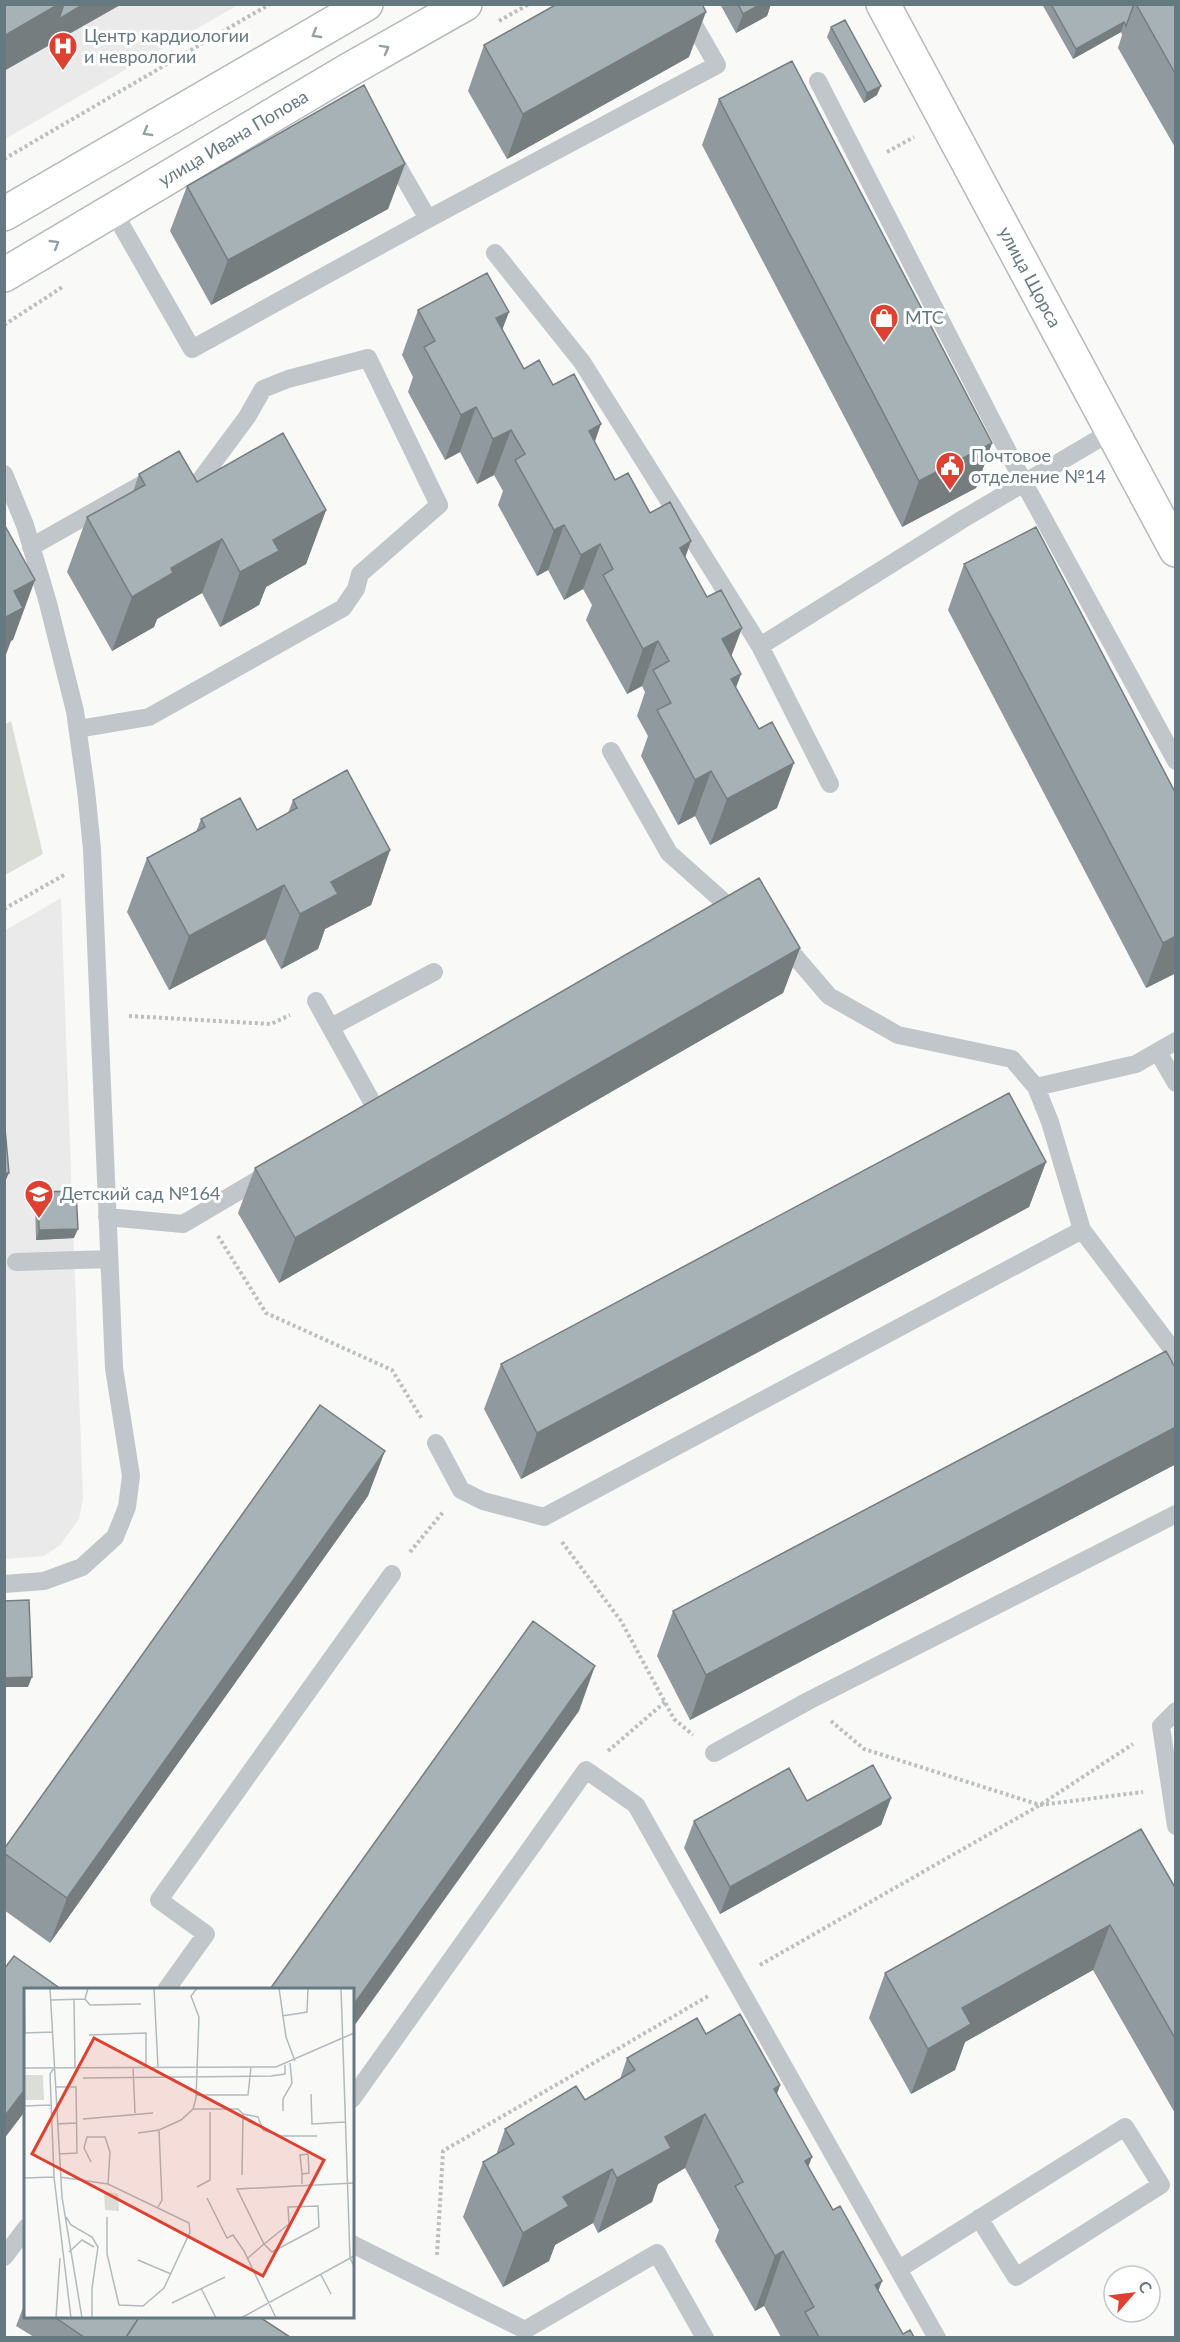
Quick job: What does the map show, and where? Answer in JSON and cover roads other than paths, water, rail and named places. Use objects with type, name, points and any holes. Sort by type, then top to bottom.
[{"type":"main road","points":[[4,214],[366,4]]},
{"type":"main road","name":"улица Ивана Попова","points":[[4,275],[112,209],[351,80],[465,4]]},
{"type":"main road","name":"улица Щорса","points":[[883,4],[1112,430],[1173,538]]},
{"type":"lane","points":[[112,209],[192,349],[428,219],[717,65],[682,4]]},
{"type":"lane","points":[[818,81],[1024,483],[1176,761]]},
{"type":"lane","points":[[382,139],[428,219]]},
{"type":"lane","points":[[495,253],[582,362],[760,645],[830,784]]},
{"type":"lane","points":[[78,729],[149,717],[343,608],[356,589],[360,574],[439,505],[368,358],[288,379],[263,389],[247,417],[185,500]]},
{"type":"lane","points":[[760,645],[1112,430]]},
{"type":"lane","points":[[4,474],[32,547],[78,729],[92,849],[114,1368],[131,1476],[127,1507],[115,1537],[82,1567],[44,1581],[4,1584]]},
{"type":"lane","points":[[32,547],[148,481]]},
{"type":"lane","points":[[611,751],[669,853],[730,906],[704,915]]},
{"type":"lane","points":[[765,929],[784,942],[829,996],[898,1035],[1012,1059],[1036,1087],[1050,1122],[1082,1230],[1176,1354]]},
{"type":"lane","points":[[331,1027],[434,972]]},
{"type":"lane","points":[[316,1001],[331,1027],[372,1114],[397,1099]]},
{"type":"lane","points":[[1036,1087],[1136,1065],[1176,1041]]},
{"type":"lane","points":[[1158,1052],[1176,1083]]},
{"type":"lane","points":[[107,1217],[183,1224],[285,1165]]},
{"type":"lane","points":[[436,1443],[461,1490],[483,1501],[544,1517],[1082,1230]]},
{"type":"lane","points":[[16,1263],[109,1259]]},
{"type":"lane","points":[[714,1753],[807,1701],[1176,1514]]},
{"type":"lane","points":[[167,1988],[206,1934],[159,1900],[392,1574]]},
{"type":"lane","points":[[1176,1711],[1161,1726],[1176,1826]]},
{"type":"lane","points":[[354,2096],[586,1770],[636,1805],[937,2337]]},
{"type":"lane","points":[[899,2269],[979,2218],[1125,2127],[1161,2185],[1016,2277],[979,2218]]},
{"type":"lane","points":[[4,2258],[24,2231]]},
{"type":"lane","points":[[354,2245],[525,2330],[657,2253],[705,2337]]},
{"type":"place","name":"Центр кардиологии и неврологии","points":[[63,72]]},
{"type":"place","name":"МТС","points":[[884,344]]},
{"type":"place","name":"Почтовое отделение №14","points":[[950,492]]},
{"type":"place","name":"Детский сад №164","points":[[39,1220]]}]
